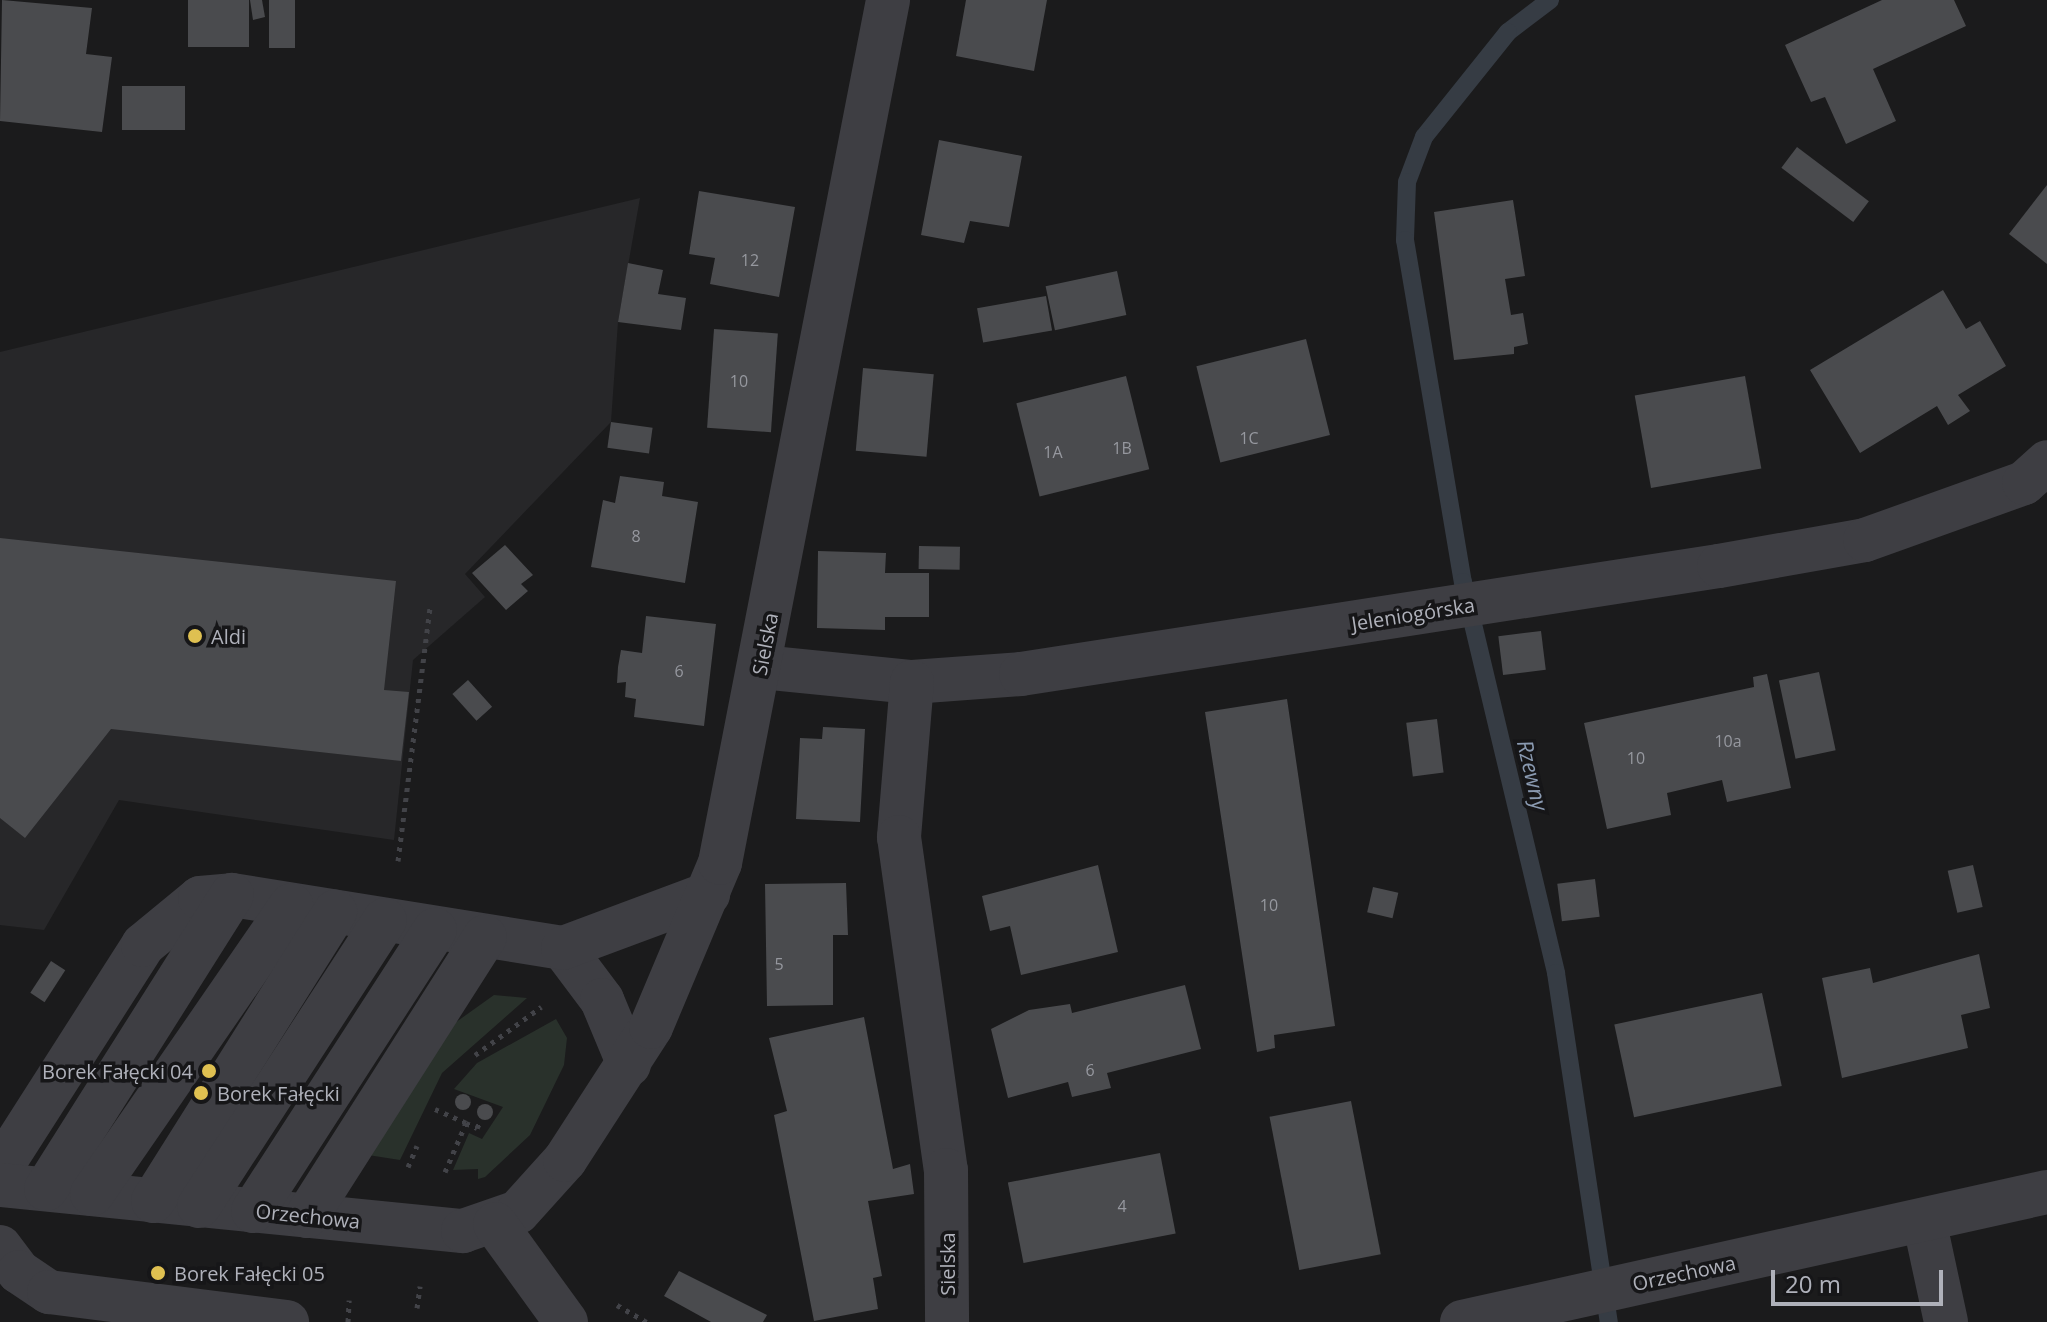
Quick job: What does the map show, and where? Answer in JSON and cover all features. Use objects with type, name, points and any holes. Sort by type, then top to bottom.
[{"type":"street","name":"Sielska","points":[[495,1224],[548,1183],[629,1065],[708,894],[761,667],[888,0]]},
{"type":"street","name":"Jeleniogórska","points":[[761,667],[912,682],[1021,674],[1469,605],[1865,540],[2024,483],[2047,462]]},
{"type":"street","name":"Sielska","points":[[912,682],[899,837],[946,1170],[947,1322]]},
{"type":"street","points":[[0,1169],[143,945],[191,903],[232,895],[435,930],[563,948],[708,894]]},
{"type":"street","points":[[46,1189],[232,895]]},
{"type":"street","points":[[92,1194],[291,905]]},
{"type":"street","points":[[153,1201],[335,912]]},
{"type":"street","points":[[199,1206],[385,920]]},
{"type":"street","points":[[253,1211],[435,930]]},
{"type":"street","points":[[307,1216],[485,937]]},
{"type":"street","points":[[563,948],[602,1000],[629,1065]]},
{"type":"street","name":"Orzechowa","points":[[0,1185],[463,1231],[495,1224]]},
{"type":"street","name":"Orzechowa","points":[[1462,1322],[2047,1192]]},
{"type":"street","points":[[1924,1220],[1946,1322]]},
{"type":"street","points":[[495,1224],[566,1322]]},
{"type":"street","points":[[0,1247],[19,1272],[49,1292],[287,1322]]},
{"type":"path","points":[[398,861],[430,608]]},
{"type":"path","points":[[467,1061],[542,1006]]},
{"type":"path","points":[[429,1120],[439,1098]]},
{"type":"path","points":[[434,1108],[477,1128],[481,1120]]},
{"type":"path","points":[[455,1117],[459,1109]]},
{"type":"path","points":[[445,1172],[466,1123]]},
{"type":"path","points":[[408,1167],[423,1132]]},
{"type":"path","points":[[417,1308],[420,1286]]},
{"type":"path","points":[[348,1322],[349,1300]]},
{"type":"path","points":[[610,1301],[647,1322]]},
{"type":"shaded area","points":[[640,198],[618,322],[611,422],[465,574],[485,597],[413,660],[394,840],[119,800],[44,930],[0,925],[0,352]]},
{"type":"shaded area","points":[[494,995],[527,998],[442,1073],[400,1160],[368,1155],[452,1025]]},
{"type":"shaded area","points":[[556,1019],[567,1038],[564,1065],[530,1135],[485,1177],[478,1179],[478,1169],[453,1170],[469,1133],[482,1139],[503,1107],[454,1089],[477,1063]]},
{"type":"building","points":[[2,0],[92,8],[86,54],[112,57],[102,132],[0,121]]},
{"type":"building","points":[[188,0],[249,0],[249,47],[188,47]]},
{"type":"building","points":[[250,0],[262,0],[265,17],[253,20]]},
{"type":"building","points":[[269,0],[295,0],[295,48],[269,48]]},
{"type":"building","points":[[966,0],[1047,0],[1034,71],[956,56]]},
{"type":"building","points":[[1882,0],[1954,0],[1966,26],[1873,69],[1896,121],[1846,144],[1825,97],[1811,102],[1785,45]]},
{"type":"building","points":[[122,86],[185,86],[185,130],[122,130]]},
{"type":"building","points":[[939,140],[1022,156],[1009,227],[970,221],[964,243],[921,235]]},
{"type":"building","points":[[1797,147],[1869,201],[1853,222],[1781,168]]},
{"type":"building","points":[[2047,185],[2047,264],[2009,234]]},
{"type":"building","points":[[699,191],[795,207],[779,297],[710,284],[715,258],[689,254]]},
{"type":"building","points":[[1513,200],[1525,276],[1505,279],[1511,315],[1523,313],[1528,344],[1514,347],[1514,354],[1454,360],[1434,212]]},
{"type":"building","points":[[628,263],[663,270],[658,294],[686,298],[681,330],[618,322]]},
{"type":"building","points":[[1117,271],[1126,315],[1055,330],[1046,286]]},
{"type":"building","points":[[1943,290],[1966,329],[1980,321],[2006,366],[1958,395],[1970,411],[1948,425],[1937,406],[1860,453],[1810,370]]},
{"type":"building","points":[[1046,296],[1052,330],[983,343],[977,308]]},
{"type":"building","points":[[714,329],[778,333],[771,432],[707,428]]},
{"type":"building","points":[[1306,339],[1330,435],[1220,462],[1196,366]]},
{"type":"building","points":[[863,368],[934,374],[926,457],[856,451]]},
{"type":"building","points":[[1126,376],[1149,469],[1040,496],[1016,403]]},
{"type":"building","points":[[1745,376],[1761,469],[1651,488],[1635,395]]},
{"type":"building","points":[[611,422],[653,428],[649,454],[607,448]]},
{"type":"building","points":[[620,476],[664,482],[662,496],[698,502],[685,583],[591,567],[603,500],[615,503]]},
{"type":"building","name":"Aldi","points":[[0,538],[396,581],[384,690],[409,692],[401,761],[111,729],[25,838],[0,818]]},
{"type":"building","points":[[505,545],[533,575],[521,584],[528,591],[506,610],[472,573]]},
{"type":"building","points":[[919,546],[960,547],[960,570],[919,569]]},
{"type":"building","points":[[818,551],[886,553],[885,573],[929,573],[929,617],[885,617],[885,630],[817,628]]},
{"type":"building","points":[[646,616],[716,624],[704,726],[634,717],[636,699],[625,697],[626,682],[617,683],[618,667],[621,650],[642,653]]},
{"type":"building","points":[[1541,631],[1546,670],[1503,675],[1498,636]]},
{"type":"building","points":[[1819,672],[1836,750],[1796,759],[1779,681]]},
{"type":"building","points":[[1767,674],[1791,788],[1727,802],[1722,780],[1667,793],[1671,815],[1607,829],[1584,723],[1754,687],[1753,677]]},
{"type":"building","points":[[468,680],[492,707],[476,721],[452,694]]},
{"type":"building","points":[[1287,699],[1335,1026],[1274,1035],[1275,1048],[1257,1052],[1205,712]]},
{"type":"building","points":[[1437,719],[1444,773],[1413,776],[1406,723]]},
{"type":"building","points":[[823,727],[865,729],[860,822],[796,819],[800,738],[822,739]]},
{"type":"building","points":[[1098,865],[1118,952],[1021,975],[1010,926],[990,931],[982,896]]},
{"type":"building","points":[[1973,865],[1983,907],[1957,913],[1948,871]]},
{"type":"building","points":[[1595,879],[1600,917],[1562,921],[1557,884]]},
{"type":"building","points":[[846,883],[848,935],[833,935],[833,1005],[767,1006],[765,884]]},
{"type":"building","points":[[1373,887],[1398,893],[1392,918],[1367,912]]},
{"type":"building","points":[[1979,954],[1990,1008],[1961,1015],[1968,1048],[1842,1078],[1822,978],[1870,968],[1873,983]]},
{"type":"building","points":[[51,961],[65,970],[45,1002],[30,993]]},
{"type":"building","points":[[1185,985],[1201,1049],[1107,1073],[1111,1088],[1072,1097],[1068,1082],[1008,1098],[991,1029],[1029,1010],[1070,1004],[1072,1013]]},
{"type":"building","points":[[1762,993],[1782,1086],[1634,1117],[1614,1024]]},
{"type":"building","points":[[864,1017],[893,1169],[910,1164],[914,1194],[868,1201],[882,1276],[873,1278],[878,1309],[814,1321],[774,1115],[787,1111],[769,1038]]},
{"type":"building","points":[[460,1094],[466,1094],[471,1102],[469,1108],[460,1110],[455,1105],[455,1099]]},
{"type":"building","points":[[1351,1101],[1381,1254],[1299,1270],[1270,1117]]},
{"type":"building","points":[[482,1104],[488,1104],[493,1112],[491,1118],[482,1120],[477,1115],[477,1109]]},
{"type":"building","points":[[1160,1153],[1176,1233],[1023,1263],[1008,1183]]},
{"type":"building","points":[[679,1271],[767,1315],[763,1322],[711,1322],[664,1296]]},
{"type":"waterway","name":"Rzewny","points":[[1550,0],[1508,32],[1424,137],[1407,182],[1405,240],[1463,582],[1556,973],[1609,1322]]},
{"type":"place","name":"Aldi","points":[[195,636]]},
{"type":"place","name":"Borek Fałęcki 04","points":[[209,1071]]},
{"type":"place","name":"Borek Fałęcki","points":[[201,1093]]},
{"type":"place","name":"Borek Fałęcki 05","points":[[158,1273]]}]
